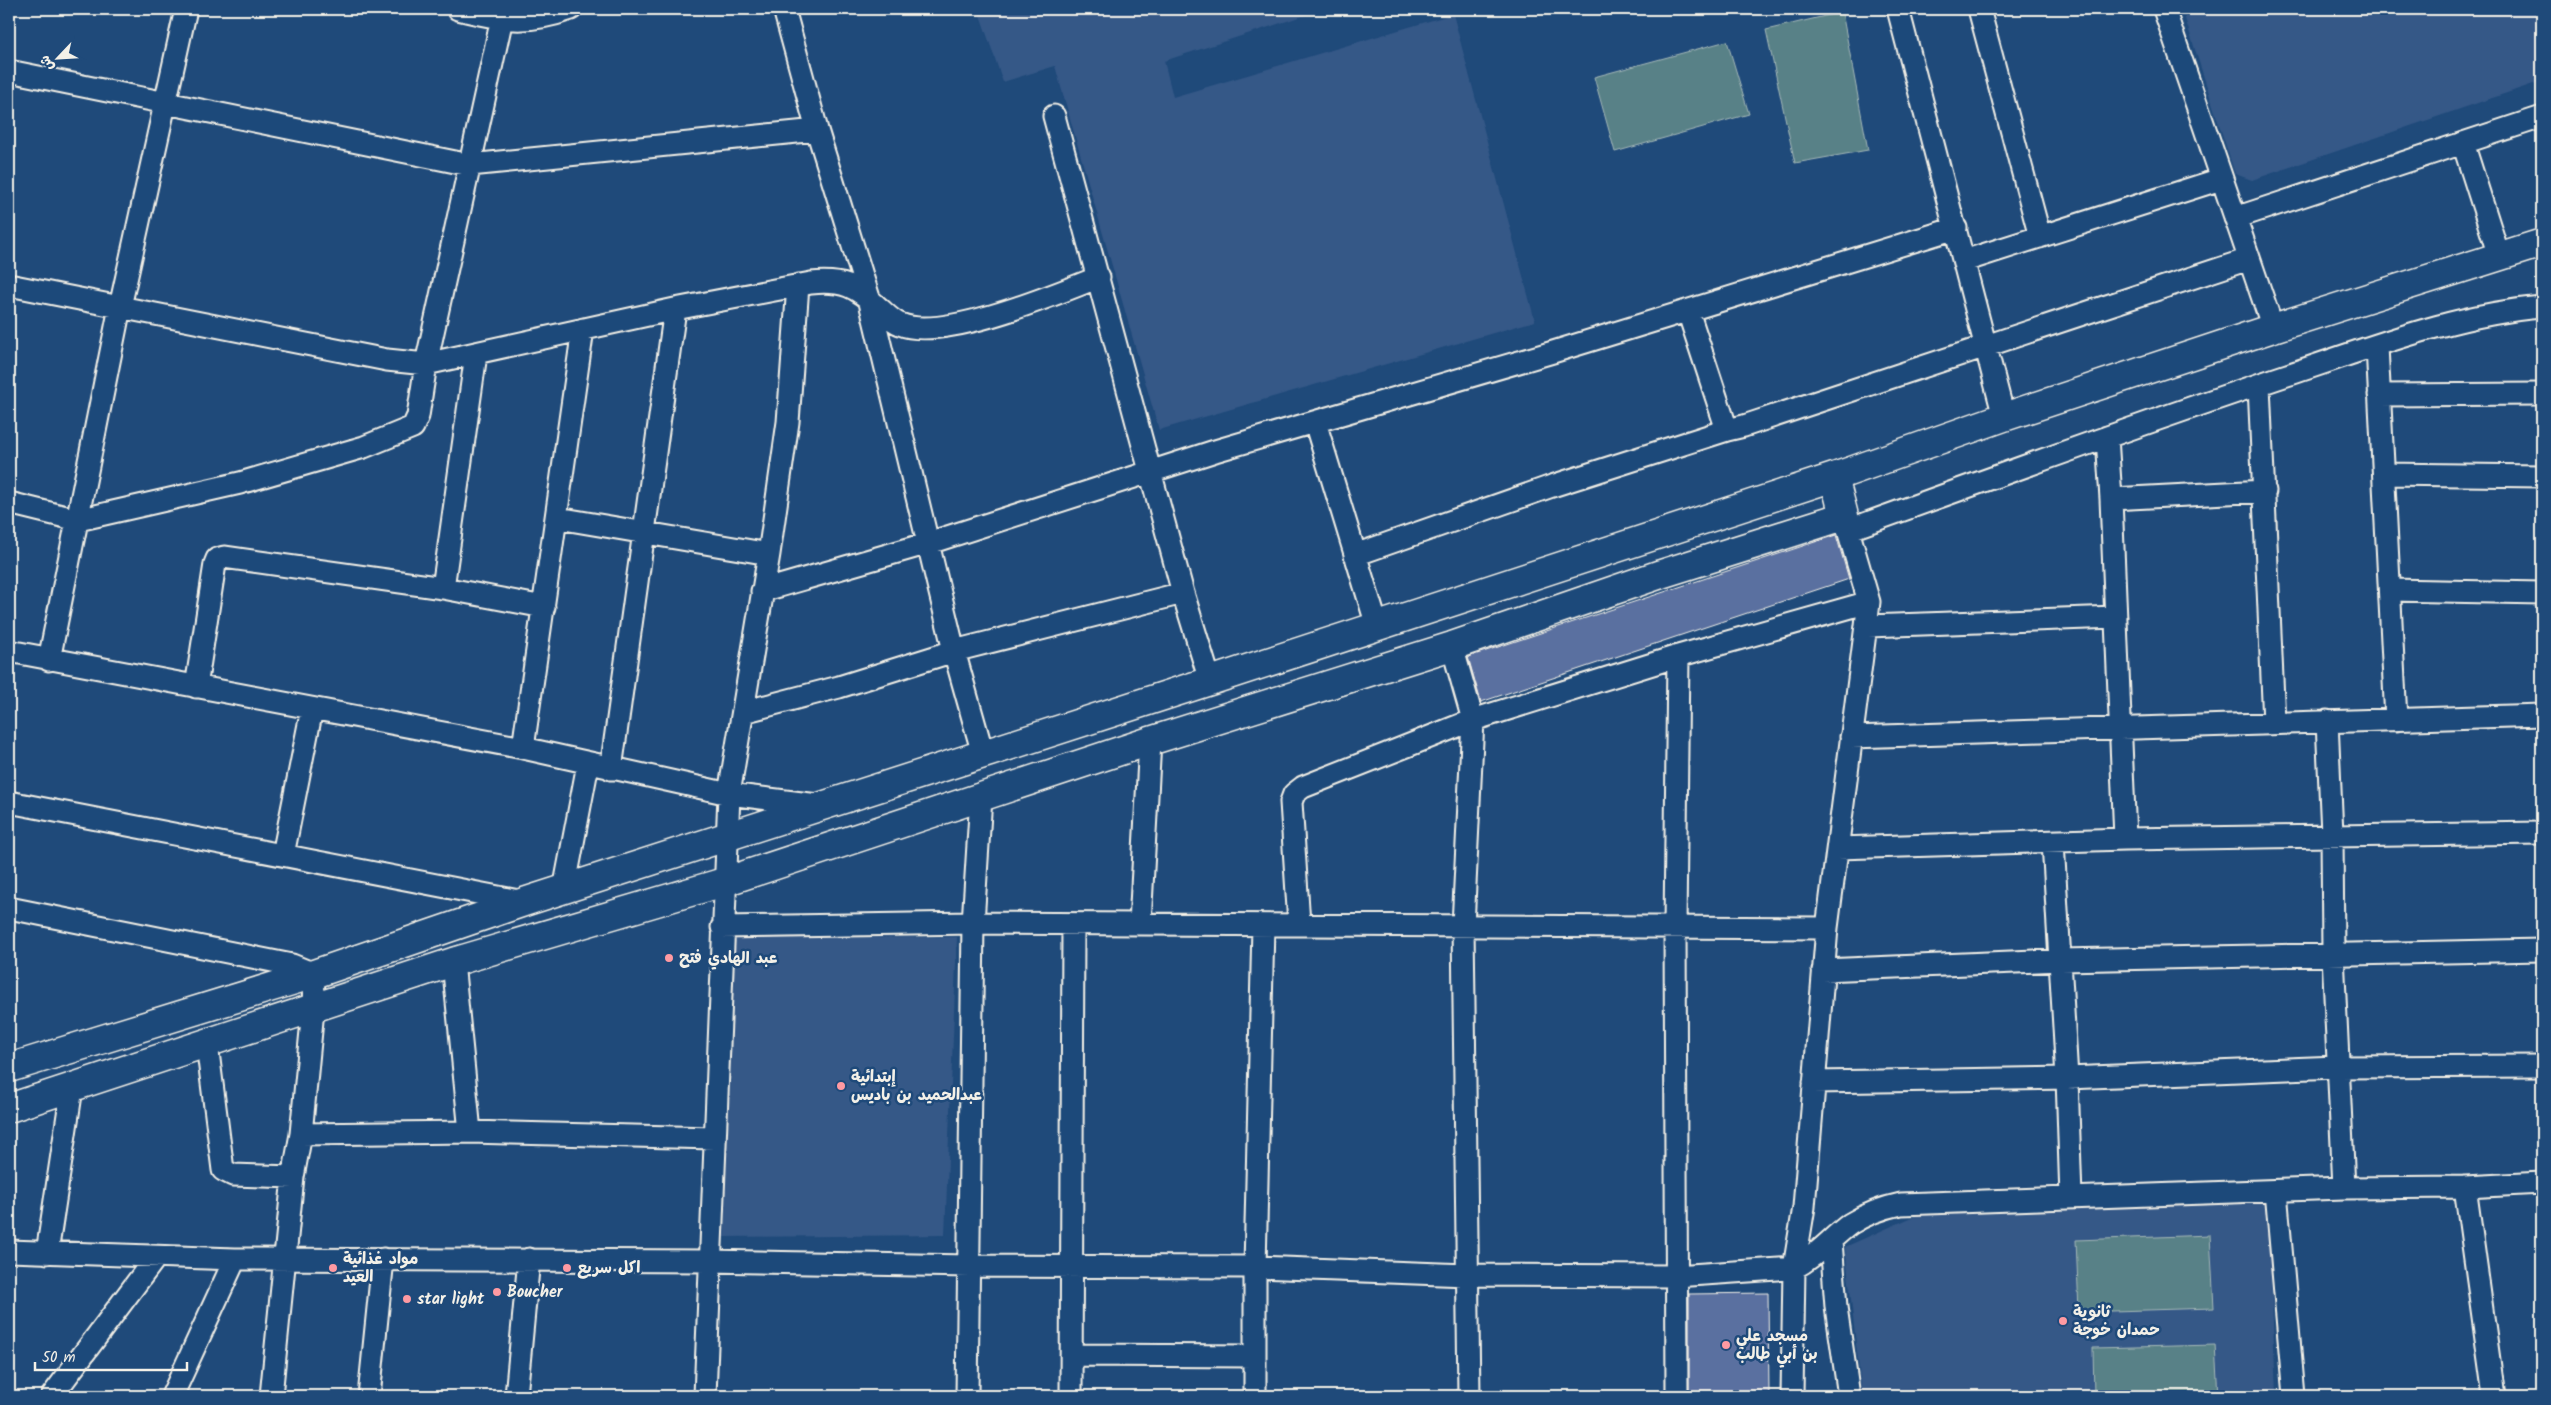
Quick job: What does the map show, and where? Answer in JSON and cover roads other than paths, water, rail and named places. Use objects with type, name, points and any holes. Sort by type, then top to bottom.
[{"type":"main road","points":[[9,1068],[314,974],[524,902],[1834,477],[2004,417],[2273,328],[2542,243]]},
{"type":"main road","points":[[9,1108],[313,1010],[453,962],[724,882],[1150,740],[1452,646],[1662,574],[1846,523],[1834,477]]},
{"type":"street","points":[[50,660],[120,307],[164,101],[186,9]]},
{"type":"street","points":[[458,9],[503,14],[530,20],[571,9]]},
{"type":"street","points":[[784,9],[817,130],[869,298],[954,651],[983,754]]},
{"type":"street","points":[[1898,9],[2004,417]]},
{"type":"street","points":[[1979,9],[2040,237]]},
{"type":"street","points":[[2164,9],[2273,328]]},
{"type":"street","points":[[9,503],[78,520],[240,483],[364,447],[405,432],[416,422],[426,364],[503,14]]},
{"type":"street","points":[[9,71],[164,101],[470,165],[817,130]]},
{"type":"street","points":[[1054,116],[1183,593],[1210,681]]},
{"type":"street","points":[[2235,218],[2542,117]]},
{"type":"street","points":[[2464,143],[2499,256]]},
{"type":"street","points":[[1964,261],[2221,179]]},
{"type":"street","points":[[762,591],[929,543],[1151,472],[1688,311],[1956,228]]},
{"type":"street","points":[[1355,555],[1552,486],[1986,348],[2249,259]]},
{"type":"street","points":[[9,285],[388,360],[426,364],[675,309],[798,285],[832,281],[849,284],[869,298],[899,324],[913,328],[940,328],[1040,299],[1098,277]]},
{"type":"street","points":[[705,1396],[728,794],[769,554],[788,422],[798,285]]},
{"type":"street","points":[[1792,1396],[1794,1268],[1804,1207],[1823,970],[1868,626],[1869,602],[1846,523],[2377,346],[2480,316],[2542,307]]},
{"type":"street","points":[[611,769],[675,309]]},
{"type":"street","points":[[1688,311],[1727,430]]},
{"type":"street","points":[[523,748],[558,518],[583,329]]},
{"type":"street","points":[[2377,346],[2396,720]]},
{"type":"street","points":[[443,588],[476,354]]},
{"type":"street","points":[[2259,385],[2274,723]]},
{"type":"street","points":[[2379,395],[2542,394]]},
{"type":"street","points":[[1315,422],[1377,626]]},
{"type":"street","points":[[2106,437],[2112,499],[2119,728],[2125,839]]},
{"type":"street","points":[[2384,474],[2542,476]]},
{"type":"street","points":[[2112,499],[2265,492]]},
{"type":"street","points":[[558,518],[769,554]]},
{"type":"street","points":[[196,687],[215,564],[220,558],[233,558],[443,588],[544,607]]},
{"type":"street","points":[[2390,590],[2542,593]]},
{"type":"street","points":[[743,712],[839,687],[954,651],[1183,593]]},
{"type":"street","points":[[1299,924],[1291,815],[1294,794],[1304,787],[1473,720],[1678,656],[1869,602]]},
{"type":"street","points":[[1868,626],[2116,617]]},
{"type":"street","points":[[1452,646],[1473,720],[1463,926],[1468,1396]]},
{"type":"street","points":[[9,650],[50,660],[523,748],[728,794],[823,805]]},
{"type":"street","points":[[1677,1396],[1674,927],[1678,656]]},
{"type":"street","points":[[283,856],[312,709]]},
{"type":"street","points":[[1852,737],[2542,715]]},
{"type":"street","points":[[2327,721],[2332,834],[2333,954],[2337,1066],[2344,1188]]},
{"type":"street","points":[[1140,924],[1150,740]]},
{"type":"street","points":[[564,890],[588,764]]},
{"type":"street","points":[[967,1396],[973,923],[982,797]]},
{"type":"street","points":[[9,802],[524,902]]},
{"type":"street","points":[[1838,848],[2332,834],[2542,832]]},
{"type":"street","points":[[2053,842],[2067,1078],[2071,1198]]},
{"type":"street","points":[[9,908],[292,965],[314,974],[313,1010],[301,1134],[293,1177],[271,1396]]},
{"type":"street","points":[[722,927],[973,923],[1828,928]]},
{"type":"street","points":[[1071,1396],[1073,924]]},
{"type":"street","points":[[1255,1396],[1255,1267],[1264,926]]},
{"type":"street","points":[[1823,970],[2061,960],[2542,950]]},
{"type":"street","points":[[453,962],[470,1132]]},
{"type":"street","points":[[207,1044],[222,1170],[233,1175],[293,1177]]},
{"type":"street","points":[[1814,1082],[2067,1078],[2337,1066],[2542,1066]]},
{"type":"street","points":[[46,1253],[72,1088]]},
{"type":"street","points":[[301,1134],[470,1132],[714,1138]]},
{"type":"street","points":[[9,1251],[235,1259],[710,1261],[969,1266],[1255,1267],[1467,1275],[1675,1276],[1794,1268],[1805,1262],[1849,1225],[1874,1211],[1901,1204],[2344,1188],[2465,1188],[2542,1183]]},
{"type":"street","points":[[2465,1188],[2494,1396]]},
{"type":"street","points":[[2276,1191],[2294,1396]]},
{"type":"street","points":[[1830,1241],[1836,1307],[1849,1396]]},
{"type":"street","points":[[52,1396],[156,1257]]},
{"type":"street","points":[[172,1396],[235,1259]]},
{"type":"street","points":[[369,1396],[383,1259]]},
{"type":"street","points":[[516,1396],[529,1260]]},
{"type":"street","points":[[1071,1355],[1255,1356]]},
{"type":"place","name":"عبد الهادي فتح","points":[[669,958]]},
{"type":"place","name":"إبتدائية عبدالحميد بن باديس","points":[[841,1086]]},
{"type":"place","name":"مواد غذائية العيد","points":[[333,1268]]},
{"type":"place","name":"اكل سريع","points":[[567,1268]]},
{"type":"place","name":"Boucher","points":[[497,1292]]},
{"type":"place","name":"star light","points":[[407,1299]]},
{"type":"place","name":"ثانوية حمدان خوجة","points":[[2063,1321]]},
{"type":"place","name":"مسجد علي بن أبي طالب","points":[[1726,1345]]}]
